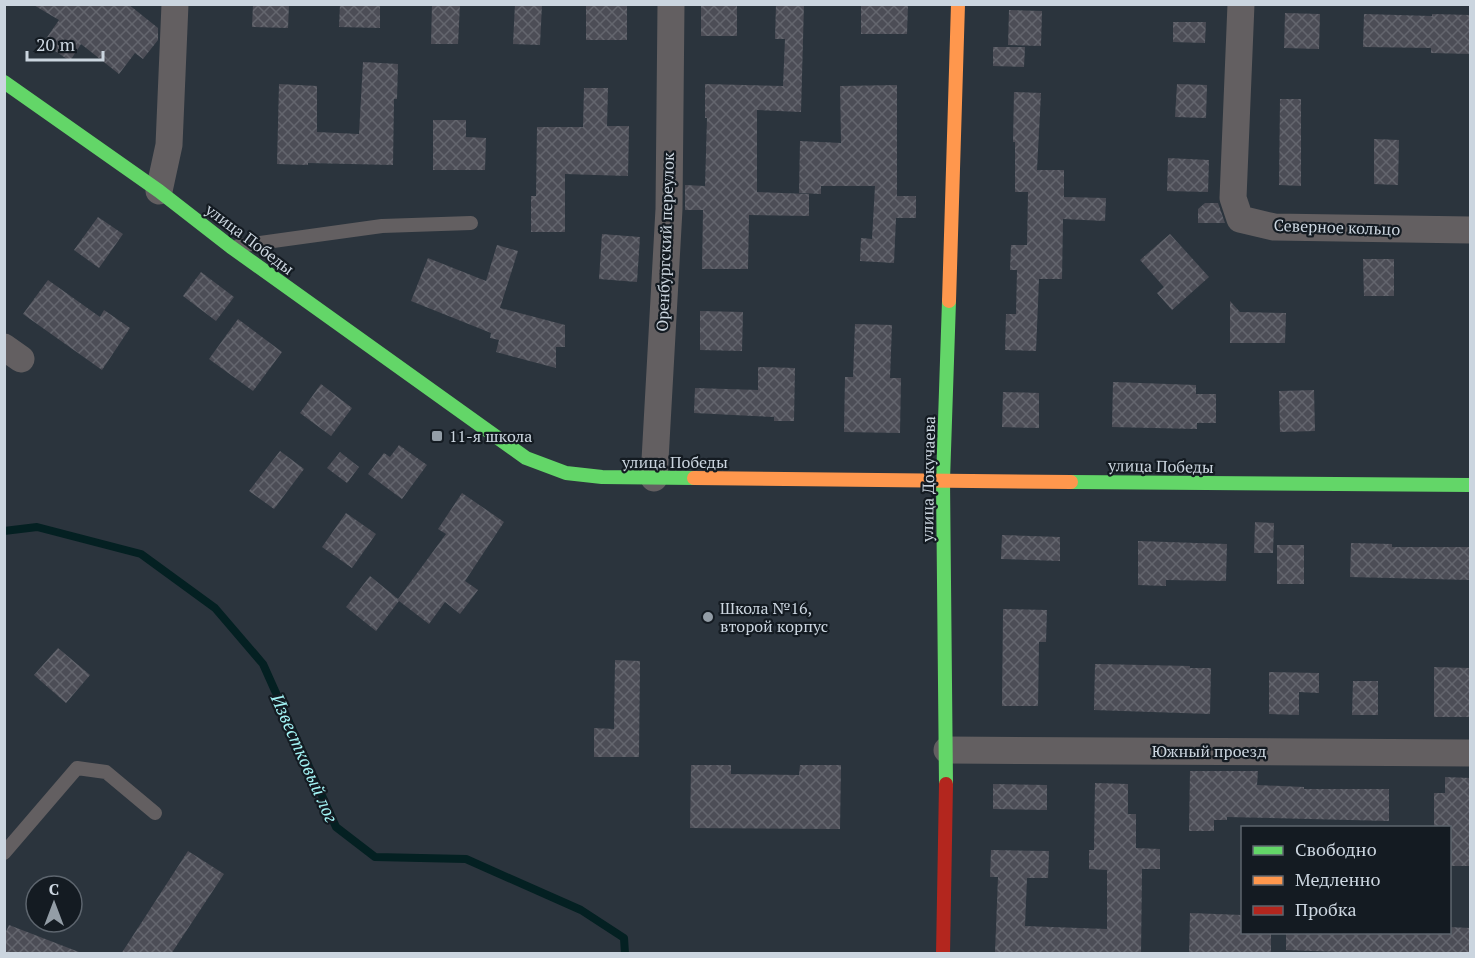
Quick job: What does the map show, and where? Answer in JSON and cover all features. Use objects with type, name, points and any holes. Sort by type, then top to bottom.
[{"type":"street","points":[[159,191],[169,145],[175,4]]},
{"type":"street","name":"Оренбургский переулок","points":[[654,478],[669,209],[671,4]]},
{"type":"street","name":"улица Докучаева","points":[[943,954],[947,750],[943,480],[958,4]]},
{"type":"street","name":"Северное кольцо","points":[[1241,4],[1233,198],[1240,219],[1274,227],[1470,230]]},
{"type":"street","name":"улица Победы","points":[[4,82],[159,191],[231,247],[526,458],[566,473],[602,477],[654,478],[1470,485]]},
{"type":"street","name":"Южный проезд","points":[[947,750],[1470,753]]},
{"type":"lane","points":[[231,247],[382,226],[471,224]]},
{"type":"lane","points":[[4,853],[76,768],[106,772],[155,813]]},
{"type":"building","points":[[32,4],[128,4],[158,28],[158,40],[143,59],[135,53],[119,74],[81,44],[70,61],[43,43],[59,20]]},
{"type":"building","points":[[253,4],[289,4],[288,28],[252,27]]},
{"type":"building","points":[[340,4],[380,4],[380,28],[339,27]]},
{"type":"building","points":[[432,4],[460,4],[458,44],[431,44]]},
{"type":"building","points":[[515,4],[542,4],[540,45],[513,44]]},
{"type":"building","points":[[586,4],[627,4],[627,40],[586,40]]},
{"type":"building","points":[[701,4],[737,4],[737,36],[701,36]]},
{"type":"building","points":[[776,4],[804,4],[801,112],[757,110],[757,192],[809,194],[809,216],[749,215],[748,269],[702,269],[703,210],[685,210],[685,185],[705,186],[707,118],[705,118],[705,84],[783,86],[785,39],[775,39]]},
{"type":"building","points":[[861,4],[908,4],[907,34],[861,34]]},
{"type":"building","points":[[1009,10],[1042,11],[1041,46],[1008,45]]},
{"type":"building","points":[[1285,13],[1320,14],[1319,49],[1284,48]]},
{"type":"building","points":[[1364,14],[1470,15],[1470,54],[1431,53],[1431,48],[1363,47]]},
{"type":"building","points":[[1173,22],[1206,22],[1205,43],[1173,42]]},
{"type":"building","points":[[993,47],[1025,47],[1024,67],[993,66]]},
{"type":"building","points":[[363,62],[398,64],[397,99],[394,99],[393,165],[277,164],[279,84],[317,86],[317,132],[359,134]]},
{"type":"building","points":[[1177,84],[1207,85],[1206,118],[1175,117]]},
{"type":"building","points":[[897,85],[897,196],[916,196],[916,218],[896,218],[894,263],[860,261],[861,238],[872,239],[875,186],[821,186],[821,194],[799,193],[800,141],[841,143],[840,86]]},
{"type":"building","points":[[584,88],[608,88],[607,126],[629,126],[628,176],[565,174],[565,232],[531,232],[531,196],[536,196],[537,127],[583,127]]},
{"type":"building","points":[[1014,92],[1041,93],[1037,170],[1064,170],[1064,197],[1106,198],[1105,221],[1063,219],[1062,279],[1039,279],[1036,351],[1005,350],[1006,314],[1016,314],[1017,270],[1010,270],[1011,245],[1027,245],[1028,192],[1015,192]]},
{"type":"building","points":[[1280,99],[1301,99],[1301,186],[1279,185]]},
{"type":"building","points":[[433,120],[466,120],[466,137],[486,138],[485,170],[433,170]]},
{"type":"building","points":[[1374,139],[1399,140],[1398,185],[1374,184]]},
{"type":"building","points":[[1168,158],[1209,160],[1208,192],[1167,191]]},
{"type":"building","points":[[1205,203],[1218,203],[1225,223],[1198,223],[1198,209]]},
{"type":"building","points":[[98,217],[123,234],[99,268],[74,250]]},
{"type":"building","points":[[602,234],[640,237],[637,282],[599,279]]},
{"type":"building","points":[[1170,234],[1209,277],[1172,310],[1157,293],[1164,287],[1140,260]]},
{"type":"building","points":[[497,245],[518,251],[500,308],[565,325],[565,347],[556,347],[556,368],[496,352],[499,340],[490,338],[491,333],[411,301],[428,258],[486,281]]},
{"type":"building","points":[[1363,259],[1394,259],[1394,296],[1364,296]]},
{"type":"building","points":[[201,272],[234,297],[216,321],[183,296]]},
{"type":"building","points":[[48,280],[100,317],[104,310],[130,328],[102,370],[23,314]]},
{"type":"building","points":[[1230,301],[1240,312],[1286,313],[1285,343],[1230,343]]},
{"type":"building","points":[[700,311],[743,312],[742,351],[700,350]]},
{"type":"building","points":[[238,319],[282,352],[253,391],[209,359]]},
{"type":"building","points":[[855,324],[892,325],[890,378],[901,378],[900,433],[844,432],[845,377],[853,377]]},
{"type":"building","points":[[758,367],[795,368],[794,421],[774,421],[774,417],[694,413],[695,388],[758,390]]},
{"type":"building","points":[[1113,382],[1196,385],[1196,394],[1216,394],[1216,423],[1197,423],[1197,429],[1112,427]]},
{"type":"building","points":[[321,384],[352,408],[331,436],[300,413]]},
{"type":"building","points":[[1314,390],[1315,431],[1280,432],[1279,391]]},
{"type":"building","points":[[1003,392],[1039,393],[1039,428],[1002,427]]},
{"type":"building","points":[[399,445],[427,465],[402,499],[368,474],[384,453],[390,457]]},
{"type":"building","points":[[280,451],[304,469],[274,509],[249,491]]},
{"type":"building","points":[[340,452],[359,467],[347,483],[327,468]]},
{"type":"building","points":[[462,493],[504,522],[465,581],[478,590],[460,614],[445,602],[429,624],[399,601],[376,631],[346,607],[370,576],[398,599],[446,534],[438,529]]},
{"type":"building","points":[[346,513],[376,534],[352,568],[322,547]]},
{"type":"building","points":[[1255,522],[1274,523],[1273,553],[1254,553]]},
{"type":"building","points":[[1002,535],[1060,537],[1060,561],[1001,559]]},
{"type":"building","points":[[1138,541],[1227,544],[1226,581],[1166,580],[1166,586],[1138,585]]},
{"type":"building","points":[[1351,543],[1392,544],[1392,547],[1470,547],[1470,580],[1350,577]]},
{"type":"building","points":[[1277,545],[1304,545],[1304,584],[1277,584]]},
{"type":"building","points":[[1003,609],[1047,610],[1046,642],[1039,642],[1038,706],[1002,706]]},
{"type":"building","points":[[58,648],[90,675],[66,703],[34,675]]},
{"type":"building","points":[[615,660],[640,661],[639,757],[594,757],[594,728],[614,729]]},
{"type":"building","points":[[1095,664],[1211,668],[1210,714],[1094,710]]},
{"type":"building","points":[[1434,667],[1470,668],[1470,717],[1434,717]]},
{"type":"building","points":[[1269,672],[1319,673],[1319,693],[1299,692],[1299,715],[1269,714]]},
{"type":"building","points":[[1353,681],[1378,681],[1378,715],[1352,715]]},
{"type":"building","points":[[691,765],[731,765],[731,774],[799,775],[800,765],[841,765],[840,829],[690,828]]},
{"type":"building","points":[[1190,771],[1258,771],[1257,785],[1304,787],[1304,789],[1389,789],[1389,821],[1227,817],[1227,820],[1214,820],[1214,831],[1189,831]]},
{"type":"building","points":[[1445,777],[1470,778],[1470,866],[1451,866],[1451,826],[1434,826],[1434,793],[1445,793]]},
{"type":"building","points":[[1095,783],[1128,784],[1128,814],[1136,814],[1136,848],[1160,849],[1160,869],[1142,869],[1141,954],[995,952],[998,877],[990,877],[991,850],[1049,851],[1048,878],[1027,878],[1025,926],[1107,929],[1107,870],[1089,869],[1089,850],[1094,850]]},
{"type":"building","points":[[993,784],[1047,785],[1047,810],[993,809]]},
{"type":"building","points":[[188,851],[224,874],[171,954],[121,954]]},
{"type":"building","points":[[1190,913],[1241,915],[1241,934],[1271,934],[1271,954],[1189,954]]},
{"type":"building","points":[[9,925],[24,931],[24,934],[32,934],[79,952],[78,954],[4,954],[4,936]]},
{"type":"building","points":[[1451,927],[1470,928],[1470,954],[1338,954],[1338,952],[1286,950],[1286,934],[1451,934]]},
{"type":"waterway","name":"Известковый лог","points":[[4,531],[37,527],[141,554],[215,608],[263,664],[336,827],[375,857],[466,859],[581,910],[624,938],[625,954]]},
{"type":"traffic: fast","points":[[4,82],[159,191],[231,247],[526,458],[566,473],[602,477],[694,478]]},
{"type":"traffic: fast","points":[[946,784],[943,480],[949,301]]},
{"type":"traffic: fast","points":[[1071,482],[1470,485]]},
{"type":"traffic: slow","points":[[949,301],[958,4]]},
{"type":"traffic: slow","points":[[694,478],[1071,482]]},
{"type":"traffic: jam","points":[[943,954],[946,784]]},
{"type":"place","name":"11-я школа","points":[[437,436]]},
{"type":"place","name":"Школа №16, второй корпус","points":[[708,617]]}]
